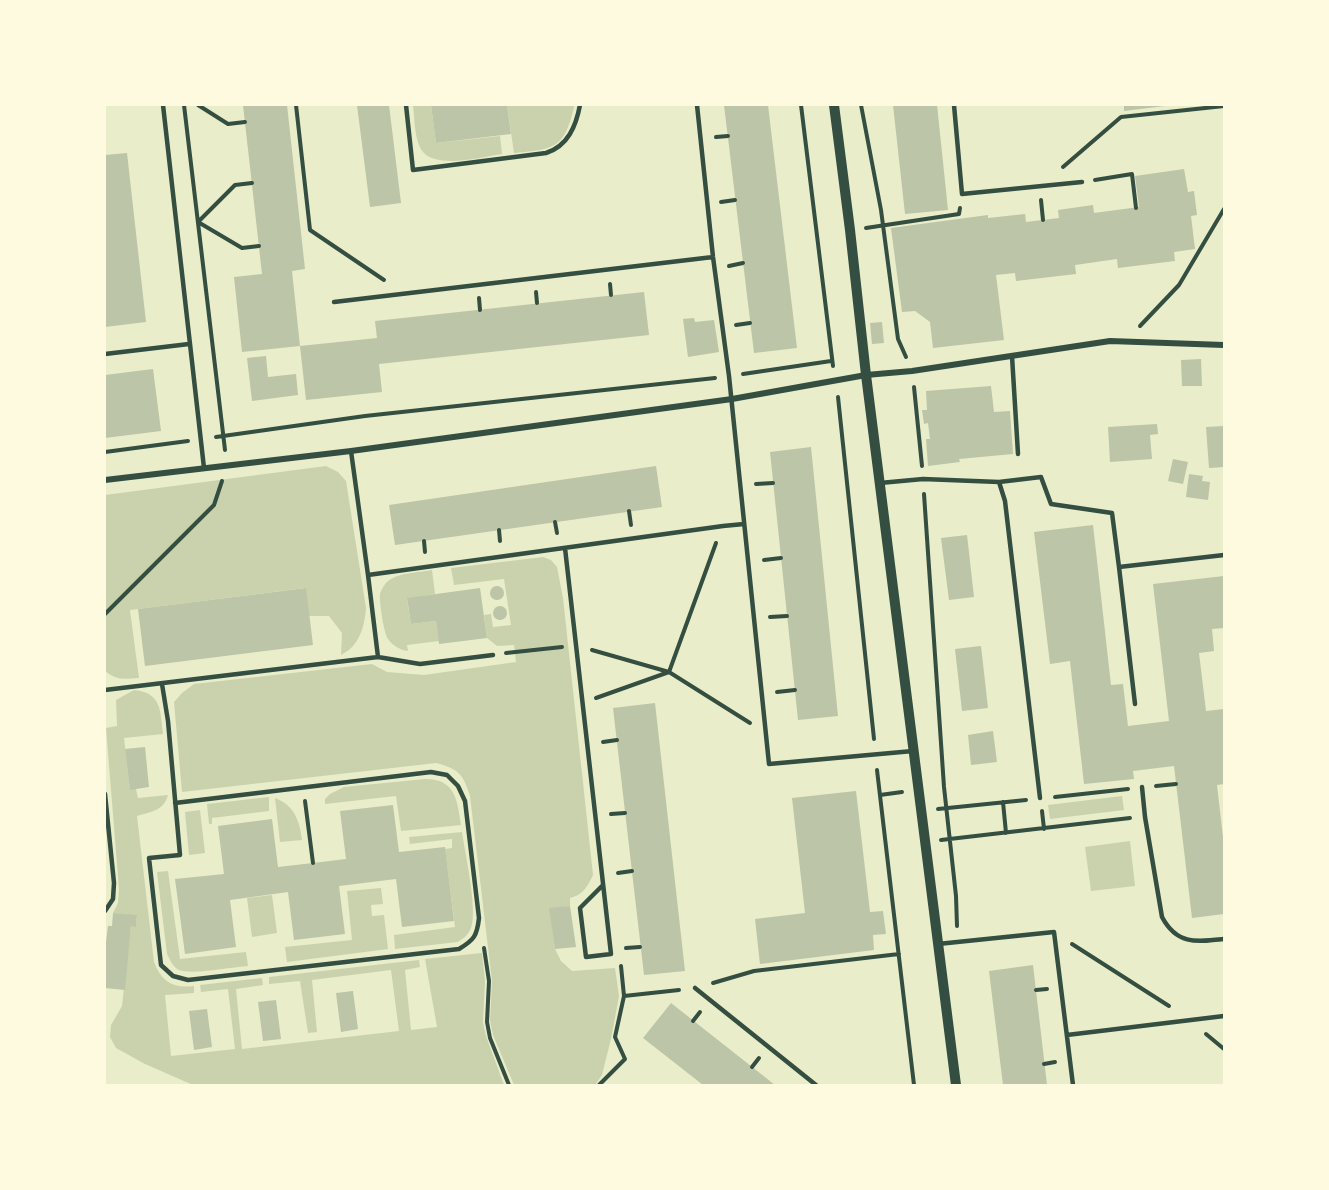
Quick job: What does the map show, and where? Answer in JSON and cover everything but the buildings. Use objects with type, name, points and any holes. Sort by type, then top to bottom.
[{"type":"street","points":[[834,105],[956,1085]]},
{"type":"street","points":[[105,480],[351,451],[732,399],[866,375],[912,371],[1110,341],[1224,345]]},
{"type":"lane","points":[[163,105],[204,468]]},
{"type":"lane","points":[[405,105],[413,170],[555,150],[563,143],[574,126],[580,105]]},
{"type":"lane","points":[[697,105],[713,257],[732,399],[769,764],[914,751]]},
{"type":"lane","points":[[954,105],[962,194],[1082,182]]},
{"type":"lane","points":[[334,302],[713,257]]},
{"type":"lane","points":[[105,354],[189,344]]},
{"type":"lane","points":[[1012,357],[1018,454]]},
{"type":"lane","points":[[351,451],[378,657]]},
{"type":"lane","points":[[880,483],[923,478],[999,482],[1041,477],[1051,504],[1112,513],[1135,704]]},
{"type":"lane","points":[[999,482],[1005,501],[1040,798]]},
{"type":"lane","points":[[368,575],[723,525],[744,524]]},
{"type":"lane","points":[[566,548],[611,954],[586,957],[580,908],[603,886]]},
{"type":"lane","points":[[1119,567],[1224,555]]},
{"type":"lane","points":[[105,690],[378,657],[420,664],[493,655]]},
{"type":"lane","points":[[162,684],[168,721],[180,855],[149,858],[161,965],[173,976],[188,980],[459,949],[470,942],[477,932],[479,918],[465,801],[458,786],[447,775],[431,772],[176,803]]},
{"type":"lane","points":[[1142,787],[1144,817],[1162,917],[1167,927],[1186,940],[1197,942],[1224,939]]},
{"type":"lane","points":[[105,794],[114,884],[113,899],[105,911]]},
{"type":"lane","points":[[938,944],[1054,932],[1073,1085]]},
{"type":"lane","points":[[695,988],[816,1085]]},
{"type":"lane","points":[[1067,1035],[1224,1016]]},
{"type":"path","points":[[105,614],[214,505],[226,465],[184,105]]},
{"type":"path","points":[[198,105],[228,124],[245,122]]},
{"type":"path","points":[[296,105],[310,230],[404,294]]},
{"type":"path","points":[[801,105],[831,361],[836,380],[875,755],[914,1085]]},
{"type":"path","points":[[861,105],[883,225],[898,339],[912,371],[923,478],[944,787],[956,896],[957,942]]},
{"type":"path","points":[[1040,187],[1121,117],[1224,105]]},
{"type":"path","points":[[1082,182],[1132,174],[1136,208]]},
{"type":"path","points":[[198,222],[235,185],[252,183]]},
{"type":"path","points":[[850,230],[959,214],[962,194]]},
{"type":"path","points":[[1125,342],[1179,285],[1224,209]]},
{"type":"path","points":[[198,222],[242,248],[259,246]]},
{"type":"path","points":[[105,452],[365,416],[658,385],[831,361]]},
{"type":"path","points":[[669,672],[723,525]]},
{"type":"path","points":[[493,655],[576,645],[669,672],[766,733]]},
{"type":"path","points":[[583,703],[669,672]]},
{"type":"path","points":[[303,787],[313,863]]},
{"type":"path","points":[[1003,802],[1006,833]]},
{"type":"path","points":[[926,842],[1144,817]]},
{"type":"path","points":[[479,918],[489,981],[487,1022],[490,1038],[509,1085]]},
{"type":"path","points":[[1054,932],[1191,1020]]},
{"type":"path","points":[[599,1085],[625,1059],[615,1037],[624,996],[621,964],[611,954]]},
{"type":"path","points":[[624,996],[695,988],[754,971],[899,954]]},
{"type":"green space","points":[[413,105],[431,105],[436,143],[500,136],[502,154],[461,161],[439,160],[430,157],[423,152],[418,142]]},
{"type":"green space","points":[[507,105],[574,105],[574,107],[566,132],[555,145],[514,153]]},
{"type":"green space","points":[[326,466],[338,472],[346,481],[366,608],[361,633],[352,647],[341,655],[342,633],[329,616],[309,616],[305,588],[130,610],[139,678],[118,678],[105,671],[105,495]]},
{"type":"green space","points":[[543,557],[551,560],[557,567],[563,598],[593,875],[584,890],[570,898],[570,906],[550,909],[555,949],[561,961],[572,971],[615,968],[619,996],[602,1075],[595,1085],[514,1085],[493,1035],[490,1021],[492,981],[470,796],[465,782],[455,770],[436,763],[182,792],[174,702],[194,684],[372,664],[387,672],[424,675],[516,662],[514,645],[497,646],[487,638],[484,615],[491,614],[493,627],[511,625],[504,579],[454,585],[451,568]]},
{"type":"green space","points":[[432,570],[435,594],[407,599],[411,624],[436,621],[439,641],[407,645],[408,651],[402,650],[392,644],[386,636],[380,592],[387,582],[397,576]]},
{"type":"green space","points":[[134,690],[155,699],[160,710],[163,734],[124,738],[130,789],[136,789],[138,798],[168,795],[160,808],[137,816],[154,962],[164,979],[174,985],[194,986],[194,993],[165,995],[171,1056],[235,1049],[228,989],[201,992],[200,985],[262,978],[263,985],[236,989],[242,1049],[399,1031],[391,970],[312,980],[317,1032],[308,1033],[300,981],[269,984],[269,977],[419,960],[420,967],[405,970],[411,1030],[437,1027],[425,959],[482,953],[485,981],[483,1022],[504,1085],[193,1085],[145,1064],[116,1048],[110,1037],[111,1025],[122,1006],[131,926],[136,926],[137,916],[113,913],[118,903],[119,889],[106,728],[117,726],[116,700]]},
{"type":"green space","points":[[435,780],[449,787],[456,799],[461,825],[401,831],[396,796],[325,804],[325,799],[330,794],[344,787]]},
{"type":"green space","points":[[1122,796],[1124,810],[1050,819],[1048,805]]},
{"type":"green space","points":[[269,797],[269,811],[212,818],[212,824],[209,824],[207,804]]},
{"type":"green space","points":[[275,798],[287,805],[295,814],[302,840],[280,842]]},
{"type":"green space","points":[[200,810],[205,853],[189,855],[185,812]]},
{"type":"green space","points":[[462,832],[472,896],[473,920],[470,930],[458,942],[395,949],[394,935],[455,927],[445,849],[452,848],[452,839],[410,844],[409,837]]},
{"type":"green space","points":[[1130,841],[1135,886],[1091,891],[1085,847]]},
{"type":"green space","points":[[168,871],[180,959],[246,952],[248,966],[193,972],[179,970],[173,965],[167,954],[157,872]]},
{"type":"green space","points":[[381,888],[383,904],[371,905],[372,916],[384,915],[388,949],[287,962],[285,947],[352,940],[347,891]]},
{"type":"green space","points":[[272,895],[277,933],[252,937],[247,898]]}]
